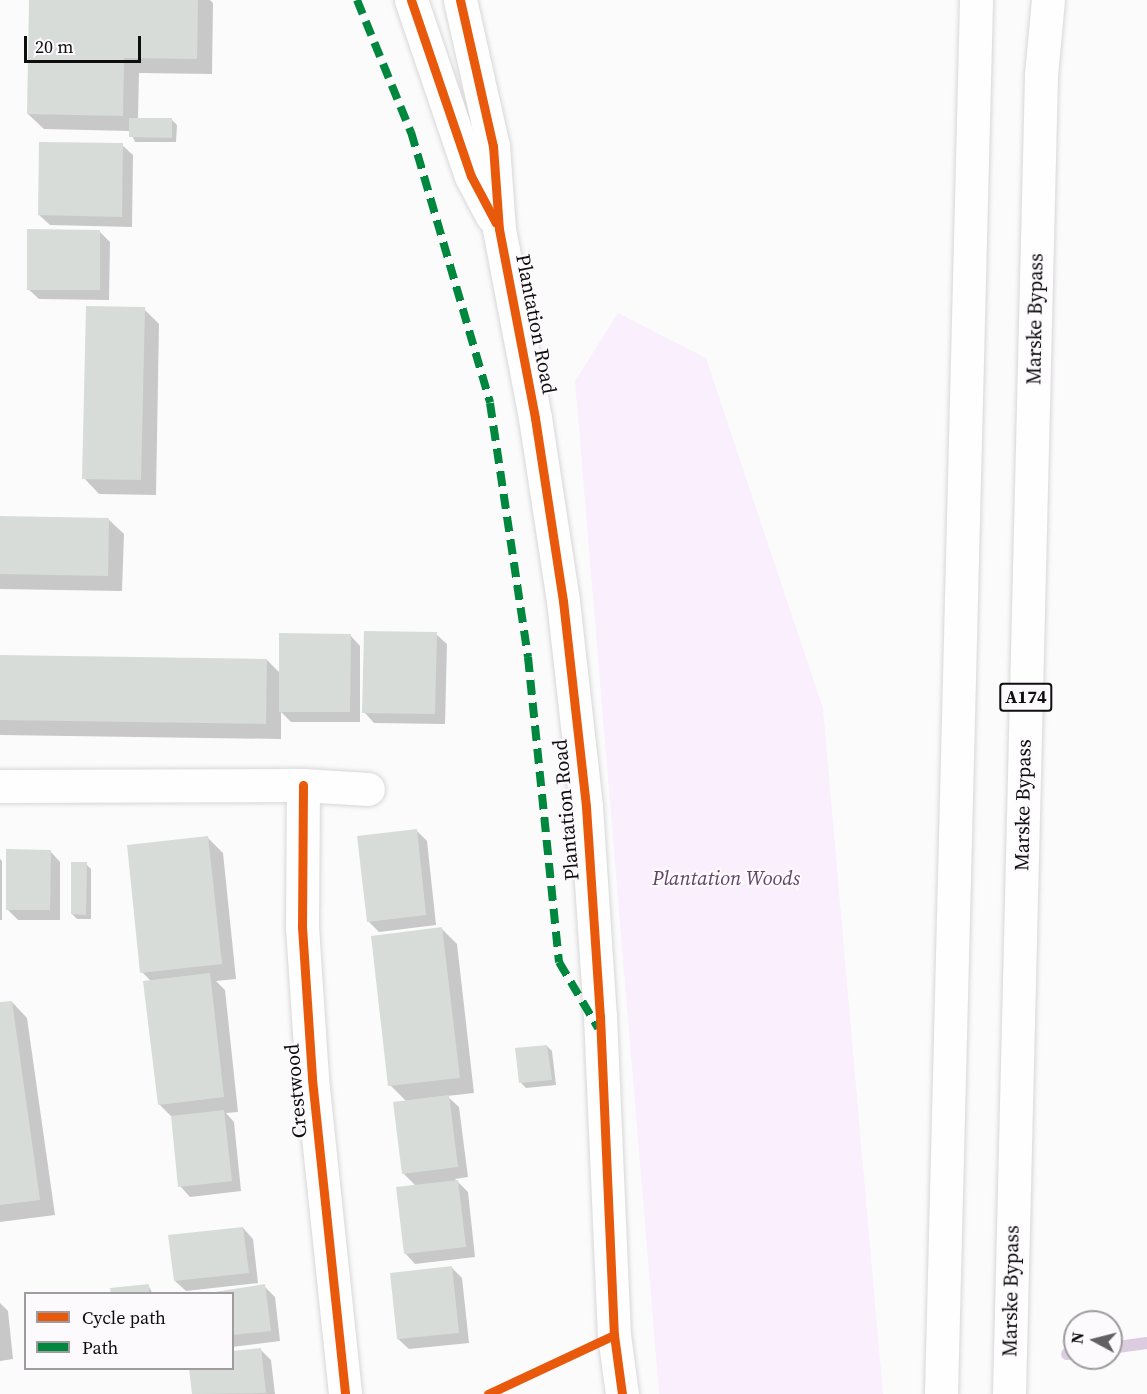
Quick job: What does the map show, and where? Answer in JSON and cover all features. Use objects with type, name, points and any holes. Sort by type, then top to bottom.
[{"type":"main road","name":"Plantation Road","points":[[411,0],[471,176],[499,229]]},
{"type":"main road","name":"Plantation Road","points":[[460,0],[493,146],[499,229],[533,406],[563,601],[585,795],[600,1016],[614,1335],[622,1394]]},
{"type":"main road","points":[[941,1394],[976,0]]},
{"type":"main road","name":"Marske Bypass","points":[[1009,1394],[1041,75],[1048,0]]},
{"type":"main road","points":[[0,786],[303,785],[368,789]]},
{"type":"main road","name":"Crestwood","points":[[303,785],[302,927],[312,1079],[345,1394]]},
{"type":"green space","name":"Plantation Woods","points":[[618,313],[706,358],[823,708],[883,1394],[659,1394],[575,381]]},
{"type":"building","points":[[29,0],[198,0],[197,59],[124,58],[123,116],[27,114]]},
{"type":"building","points":[[129,118],[172,118],[172,138],[129,137]]},
{"type":"building","points":[[39,142],[123,143],[122,217],[38,215]]},
{"type":"building","points":[[27,229],[100,230],[100,290],[27,290]]},
{"type":"building","points":[[86,306],[145,307],[141,480],[82,479]]},
{"type":"building","points":[[0,516],[109,518],[108,576],[0,574]]},
{"type":"building","points":[[364,631],[437,632],[435,714],[362,713]]},
{"type":"building","points":[[279,633],[351,634],[350,712],[279,712]]},
{"type":"building","points":[[0,655],[267,659],[266,724],[0,720]]},
{"type":"building","points":[[417,829],[426,915],[367,922],[357,836]]},
{"type":"building","points":[[208,836],[222,964],[140,973],[127,845]]},
{"type":"building","points":[[6,849],[51,850],[50,910],[6,910]]},
{"type":"building","points":[[71,862],[87,862],[86,915],[71,914]]},
{"type":"building","points":[[442,927],[460,1078],[388,1086],[371,936]]},
{"type":"building","points":[[210,973],[224,1097],[158,1105],[143,981]]},
{"type":"building","points":[[12,1001],[40,1200],[0,1205],[0,1002]]},
{"type":"building","points":[[547,1045],[552,1080],[519,1083],[515,1048]]},
{"type":"building","points":[[449,1095],[458,1167],[402,1174],[393,1102]]},
{"type":"building","points":[[224,1110],[232,1181],[178,1187],[171,1116]]},
{"type":"building","points":[[458,1180],[466,1247],[404,1254],[396,1187]]},
{"type":"building","points":[[243,1227],[249,1273],[174,1281],[168,1235]]},
{"type":"building","points":[[452,1266],[459,1333],[397,1339],[390,1273]]},
{"type":"building","points":[[149,1284],[149,1292],[111,1292],[110,1288]]},
{"type":"building","points":[[265,1284],[271,1331],[234,1335],[234,1292],[215,1292]]},
{"type":"building","points":[[261,1348],[266,1393],[192,1394],[189,1370],[234,1370],[234,1351]]},
{"type":"waterway","points":[[1123,1346],[1147,1343]]},
{"type":"marked path","points":[[357,0],[411,132],[490,403],[528,657],[559,962],[598,1028]]},
{"type":"cycle path","points":[[411,0],[471,176],[496,223]]},
{"type":"cycle path","points":[[460,0],[493,146],[499,229],[535,418],[563,601],[586,807],[600,1016],[614,1335],[622,1394]]},
{"type":"cycle path","points":[[303,785],[302,927],[312,1079],[345,1394]]},
{"type":"cycle path","points":[[488,1394],[614,1335]]}]
